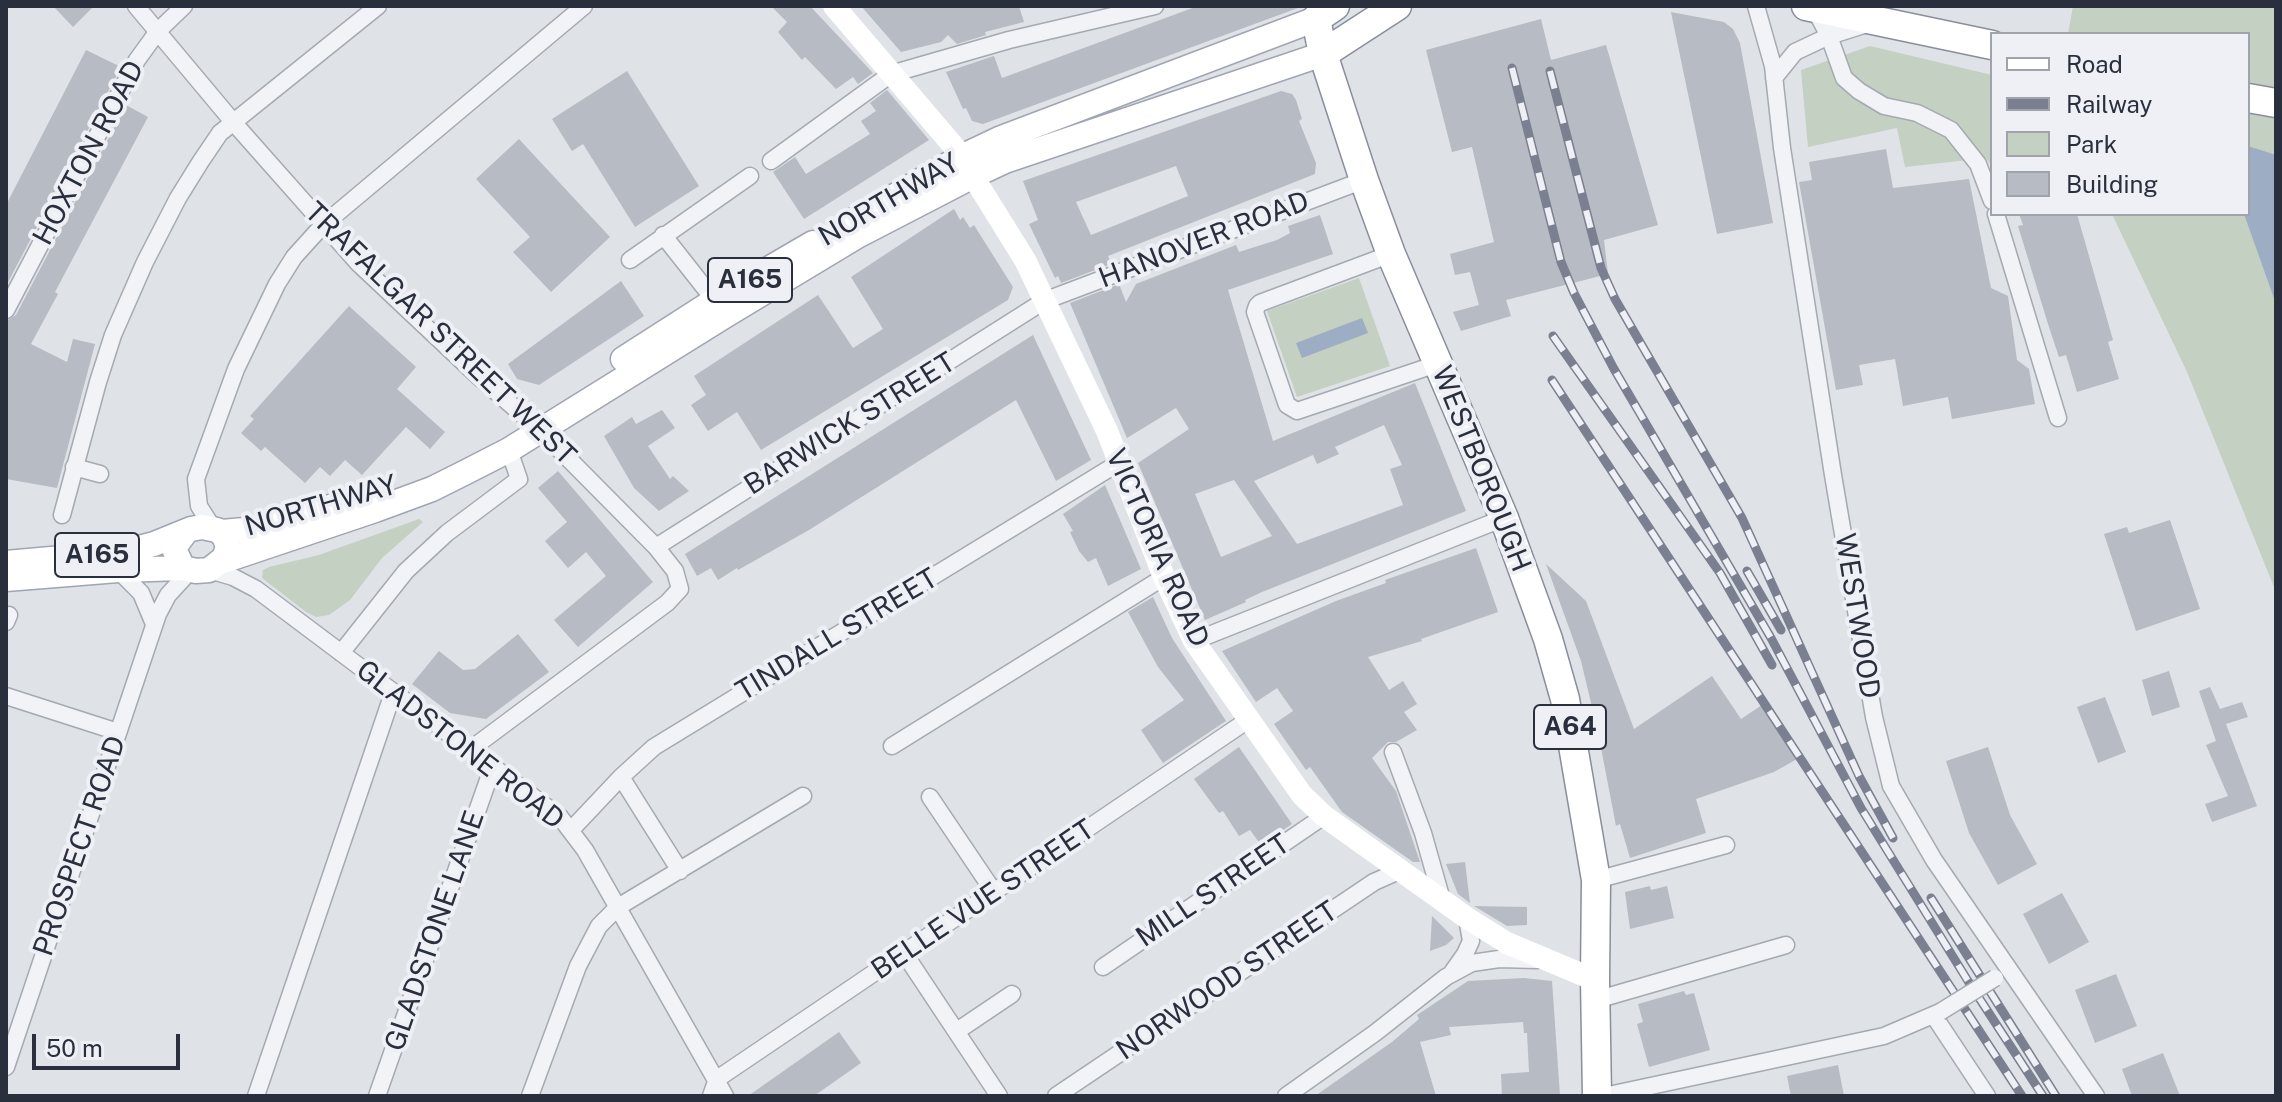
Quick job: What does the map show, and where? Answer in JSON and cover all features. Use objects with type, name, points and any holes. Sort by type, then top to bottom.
[{"type":"highway","name":"A165","points":[[1323,54],[1397,6]]},
{"type":"highway","points":[[1810,7],[1990,45]]},
{"type":"highway","name":"WESTBOROUGH","points":[[1322,10],[1323,54],[1364,180],[1391,254],[1504,518],[1548,639],[1565,699],[1596,880],[1595,990]]},
{"type":"highway","points":[[2250,98],[2276,103]]},
{"type":"highway","name":"A64","points":[[1595,990],[1597,1096]]},
{"type":"main road","name":"VICTORIA ROAD","points":[[834,6],[967,166],[1025,260],[1120,462],[1164,577],[1194,641],[1302,795],[1324,816],[1467,918],[1595,990]]},
{"type":"main road","name":"NORTHWAY","points":[[207,553],[257,529],[369,495],[427,473],[535,425],[720,308],[967,166],[999,139],[1322,10]]},
{"type":"main road","name":"NORTHWAY","points":[[967,166],[1005,161],[1323,54]]},
{"type":"main road","name":"NORTHWAY","points":[[207,553],[432,489],[509,450],[535,425]]},
{"type":"main road","name":"A165","points":[[6,563],[119,553],[154,544],[207,553]]},
{"type":"main road","name":"A165","points":[[6,579],[118,570],[207,553]]},
{"type":"street","name":"TRAFALGAR STREET WEST","points":[[136,6],[323,225],[423,324],[535,425],[656,547],[675,571],[680,589],[674,596],[471,749]]},
{"type":"street","name":"HOXTON ROAD","points":[[6,310],[137,60],[158,31],[184,6]]},
{"type":"street","points":[[62,515],[113,335],[178,198],[220,133],[378,6]]},
{"type":"street","points":[[207,553],[196,488],[210,437],[236,369],[277,284],[294,257],[323,225],[584,6]]},
{"type":"street","points":[[771,161],[891,74],[1009,40],[1155,6]]},
{"type":"street","name":"WESTWOOD","points":[[1756,6],[1774,78],[1833,475],[1874,717],[1891,786],[1934,860],[2096,1096]]},
{"type":"street","points":[[1810,7],[1829,36],[1844,78],[1884,106],[1917,113],[1951,130],[1978,164],[1990,196]]},
{"type":"street","points":[[1774,78],[1795,52],[1829,36],[1875,21]]},
{"type":"street","points":[[630,260],[750,176]]},
{"type":"street","name":"HANOVER ROAD","points":[[1044,301],[1364,180]]},
{"type":"street","points":[[1997,216],[2058,418]]},
{"type":"street","points":[[663,235],[720,308]]},
{"type":"street","points":[[1391,254],[1257,306],[1255,312],[1287,405],[1297,411],[1437,364]]},
{"type":"street","name":"BARWICK STREET","points":[[656,547],[1044,301]]},
{"type":"street","points":[[341,653],[406,571],[447,533],[519,479],[509,450]]},
{"type":"street","name":"TINDALL STREET","points":[[571,830],[654,747],[1120,462]]},
{"type":"street","points":[[74,467],[100,474]]},
{"type":"street","points":[[1194,641],[1504,518]]},
{"type":"street","name":"GLADSTONE ROAD","points":[[207,553],[545,804],[571,830],[725,1096]]},
{"type":"street","name":"GLADSTONE ROAD","points":[[207,553],[233,577],[256,589]]},
{"type":"street","name":"PROSPECT ROAD","points":[[6,1067],[154,624],[207,553]]},
{"type":"street","points":[[118,570],[141,593],[154,624]]},
{"type":"street","points":[[892,746],[1164,577]]},
{"type":"street","points":[[256,1096],[393,693]]},
{"type":"street","points":[[6,696],[118,732]]},
{"type":"street","name":"BELLE VUE STREET","points":[[717,1079],[1248,720]]},
{"type":"street","points":[[1393,752],[1423,833],[1442,900]]},
{"type":"street","name":"GLADSTONE LANE","points":[[377,1096],[493,766]]},
{"type":"street","points":[[621,777],[680,871]]},
{"type":"street","points":[[530,1096],[578,966],[599,926],[618,907],[803,796]]},
{"type":"street","points":[[930,797],[994,892]]},
{"type":"street","name":"MILL STREET","points":[[1103,967],[1324,816]]},
{"type":"street","points":[[1596,880],[1726,845]]},
{"type":"street","name":"NORWOOD STREET","points":[[1056,1096],[1374,882],[1401,870]]},
{"type":"street","points":[[1286,1096],[1375,1033],[1458,966],[1471,941],[1467,918]]},
{"type":"street","points":[[1595,990],[1786,945]]},
{"type":"street","points":[[904,953],[999,1096]]},
{"type":"street","points":[[1446,977],[1472,963],[1499,959],[1545,961]]},
{"type":"street","points":[[1604,1096],[1884,1036],[1937,1014],[2011,969]]},
{"type":"street","points":[[957,1031],[1012,994]]},
{"type":"street","points":[[1937,1014],[1987,1096]]},
{"type":"street","points":[[711,1096],[717,1079]]},
{"type":"green space","points":[[2073,6],[2276,6],[2276,592],[2187,372],[2113,216],[2250,216],[2250,32],[2068,32]]},
{"type":"green space","points":[[1870,46],[1990,75],[1990,164],[1986,158],[1905,167],[1897,128],[1808,147],[1801,70]]},
{"type":"green space","points":[[1359,278],[1390,366],[1297,397],[1267,311]]},
{"type":"green space","points":[[419,519],[423,522],[382,558],[350,600],[329,615],[316,617],[306,612],[262,578],[263,570],[269,567],[319,555]]},
{"type":"water","points":[[2250,147],[2276,155],[2276,304],[2245,216],[2250,216]]},
{"type":"water","points":[[1362,318],[1368,333],[1302,358],[1296,343]]},
{"type":"building","points":[[53,6],[94,6],[73,27]]},
{"type":"building","points":[[771,6],[810,6],[873,73],[858,84],[853,77],[836,89],[805,57],[802,60],[778,32],[787,22]]},
{"type":"building","points":[[861,6],[1019,6],[1024,22],[985,32],[986,35],[957,44],[948,35],[941,42],[901,52]]},
{"type":"building","points":[[1198,6],[1298,8],[983,124],[972,121],[966,108],[963,109],[946,72],[994,56],[1002,78]]},
{"type":"building","points":[[1671,12],[1724,22],[1733,29],[1740,43],[1773,223],[1717,234]]},
{"type":"building","points":[[1541,19],[1551,60],[1606,45],[1658,225],[1604,240],[1608,274],[1506,300],[1511,316],[1461,331],[1453,312],[1479,305],[1470,272],[1455,275],[1450,254],[1494,242],[1472,147],[1452,152],[1426,50]]},
{"type":"building","points":[[86,50],[121,67],[6,286],[6,205]]},
{"type":"building","points":[[627,71],[699,186],[635,227],[583,144],[572,151],[552,119]]},
{"type":"building","points":[[887,90],[929,140],[804,219],[773,172],[795,157],[806,174],[870,134],[861,121],[876,111],[870,103]]},
{"type":"building","points":[[1281,91],[1292,94],[1296,100],[1302,119],[1299,121],[1316,163],[1315,174],[1108,256],[1111,264],[1061,283],[1058,276],[1055,278],[1029,224],[1038,220],[1023,181]],"holes":[[[1176,166],[1188,196],[1091,235],[1076,202]]]},
{"type":"building","points":[[126,105],[148,117],[55,292],[58,294],[31,344],[67,362],[73,339],[95,344],[57,488],[6,479],[6,321],[16,315]]},
{"type":"building","points":[[519,139],[610,237],[551,292],[513,252],[530,237],[476,179]]},
{"type":"building","points":[[1886,149],[1893,188],[1969,179],[1991,288],[2008,296],[2017,360],[2029,369],[2035,404],[1952,419],[1948,397],[1903,406],[1895,359],[1859,365],[1863,385],[1836,390],[1799,182],[1812,180],[1809,162]]},
{"type":"building","points":[[954,209],[960,220],[963,217],[970,228],[974,225],[1013,287],[1008,300],[761,450],[737,412],[708,431],[691,405],[706,395],[694,376],[818,295],[853,348],[883,329],[851,277]]},
{"type":"building","points":[[1320,215],[1333,254],[1228,290],[1273,441],[1415,383],[1466,511],[1262,592],[1205,620],[1138,463],[1189,429],[1176,408],[1127,438],[1070,303],[1119,284],[1126,302],[1136,284],[1236,245],[1239,252],[1277,240],[1290,233],[1288,226]],"holes":[[[1384,425],[1402,465],[1390,469],[1403,505],[1297,544],[1254,481],[1313,455],[1317,464],[1339,454],[1335,447]],[[1234,480],[1272,536],[1221,557],[1195,494]]]},
{"type":"building","points":[[2020,216],[2078,216],[2113,340],[2108,342],[2119,379],[2077,392],[2066,355],[2059,357],[2048,324],[2018,226],[2023,225]]},
{"type":"building","points":[[621,281],[644,316],[539,385],[517,379],[508,364]]},
{"type":"building","points":[[349,306],[416,367],[397,389],[445,432],[430,449],[406,427],[362,475],[345,460],[330,476],[320,467],[305,483],[265,447],[261,451],[241,433],[254,419],[250,416]]},
{"type":"building","points":[[1033,335],[1091,460],[1056,481],[1016,400],[809,530],[738,570],[718,580],[711,568],[697,576],[685,554]]},
{"type":"building","points":[[662,410],[675,428],[648,446],[670,479],[673,476],[689,491],[659,511],[634,488],[604,436],[632,417],[636,424]]},
{"type":"building","points":[[558,471],[653,582],[578,647],[554,620],[606,576],[586,552],[568,568],[545,541],[567,522],[538,488]]},
{"type":"building","points":[[1105,485],[1141,569],[1108,586],[1096,558],[1088,562],[1079,551],[1070,532],[1073,531],[1063,514]]},
{"type":"building","points":[[2170,520],[2200,609],[2136,631],[2104,534],[2127,527],[2129,533]]},
{"type":"building","points":[[1476,548],[1498,612],[1422,641],[1368,657],[1389,690],[1403,681],[1417,704],[1404,712],[1417,730],[1396,742],[1388,742],[1372,758],[1396,791],[1420,862],[1413,862],[1342,812],[1310,767],[1306,770],[1274,724],[1293,711],[1277,688],[1256,702],[1222,651],[1336,601],[1386,583],[1385,580]]},
{"type":"building","points":[[1546,564],[1586,601],[1634,729],[1712,676],[1741,719],[1762,705],[1797,759],[1774,772],[1696,799],[1706,833],[1630,858],[1620,824],[1616,826],[1581,661]]},
{"type":"building","points":[[1153,597],[1172,638],[1226,721],[1163,763],[1141,730],[1184,700],[1158,667],[1128,612]]},
{"type":"building","points":[[518,634],[549,672],[486,719],[450,713],[412,684],[439,651],[463,670],[475,669]]},
{"type":"building","points":[[2169,671],[2180,707],[2152,716],[2142,680]]},
{"type":"building","points":[[2210,687],[2220,709],[2242,702],[2248,717],[2226,724],[2257,806],[2212,822],[2205,804],[2228,796],[2206,745],[2216,741],[2199,691]]},
{"type":"building","points":[[2105,697],[2126,752],[2098,763],[2077,707]]},
{"type":"building","points":[[1239,747],[1292,824],[1261,845],[1250,830],[1239,836],[1223,811],[1219,813],[1194,779]]},
{"type":"building","points":[[1988,747],[2010,815],[2037,864],[1998,885],[1969,833],[1946,761]]},
{"type":"building","points":[[1465,862],[1470,903],[1458,894],[1446,864]]},
{"type":"building","points":[[1650,886],[1651,890],[1667,886],[1674,918],[1630,929],[1625,892]]},
{"type":"building","points":[[2062,893],[2089,942],[2049,964],[2023,914]]},
{"type":"building","points":[[1474,906],[1527,907],[1527,925],[1507,926]]},
{"type":"building","points":[[1432,916],[1454,938],[1430,951]]},
{"type":"building","points":[[2116,974],[2137,1026],[2095,1043],[2075,990]]},
{"type":"building","points":[[1524,978],[1552,981],[1560,1096],[1502,1096],[1501,1074],[1529,1072],[1527,1033],[1524,1033],[1523,1022],[1449,1027],[1451,1035],[1420,1042],[1436,1096],[1315,1096],[1392,1042],[1419,1019],[1417,1015],[1468,981]]},
{"type":"building","points":[[1684,991],[1686,995],[1694,993],[1710,1050],[1649,1067],[1637,1024],[1643,1022],[1638,1004]]},
{"type":"building","points":[[839,1032],[861,1063],[814,1096],[748,1096]]},
{"type":"building","points":[[2163,1053],[2180,1096],[2132,1096],[2122,1069]]},
{"type":"building","points":[[1838,1065],[1844,1096],[1791,1096],[1787,1076]]},
{"type":"railway","points":[[1512,68],[1561,262],[1574,293],[1614,369],[1771,638],[1861,808],[2043,1096]]},
{"type":"railway","points":[[1550,71],[1601,268],[1615,299],[1742,518],[1859,776],[1893,838]]},
{"type":"railway","points":[[1553,336],[1720,573],[1772,665]]},
{"type":"railway","points":[[1552,380],[2022,1096]]},
{"type":"railway","points":[[1747,571],[1781,630]]},
{"type":"railway","points":[[1931,898],[2056,1096]]}]
